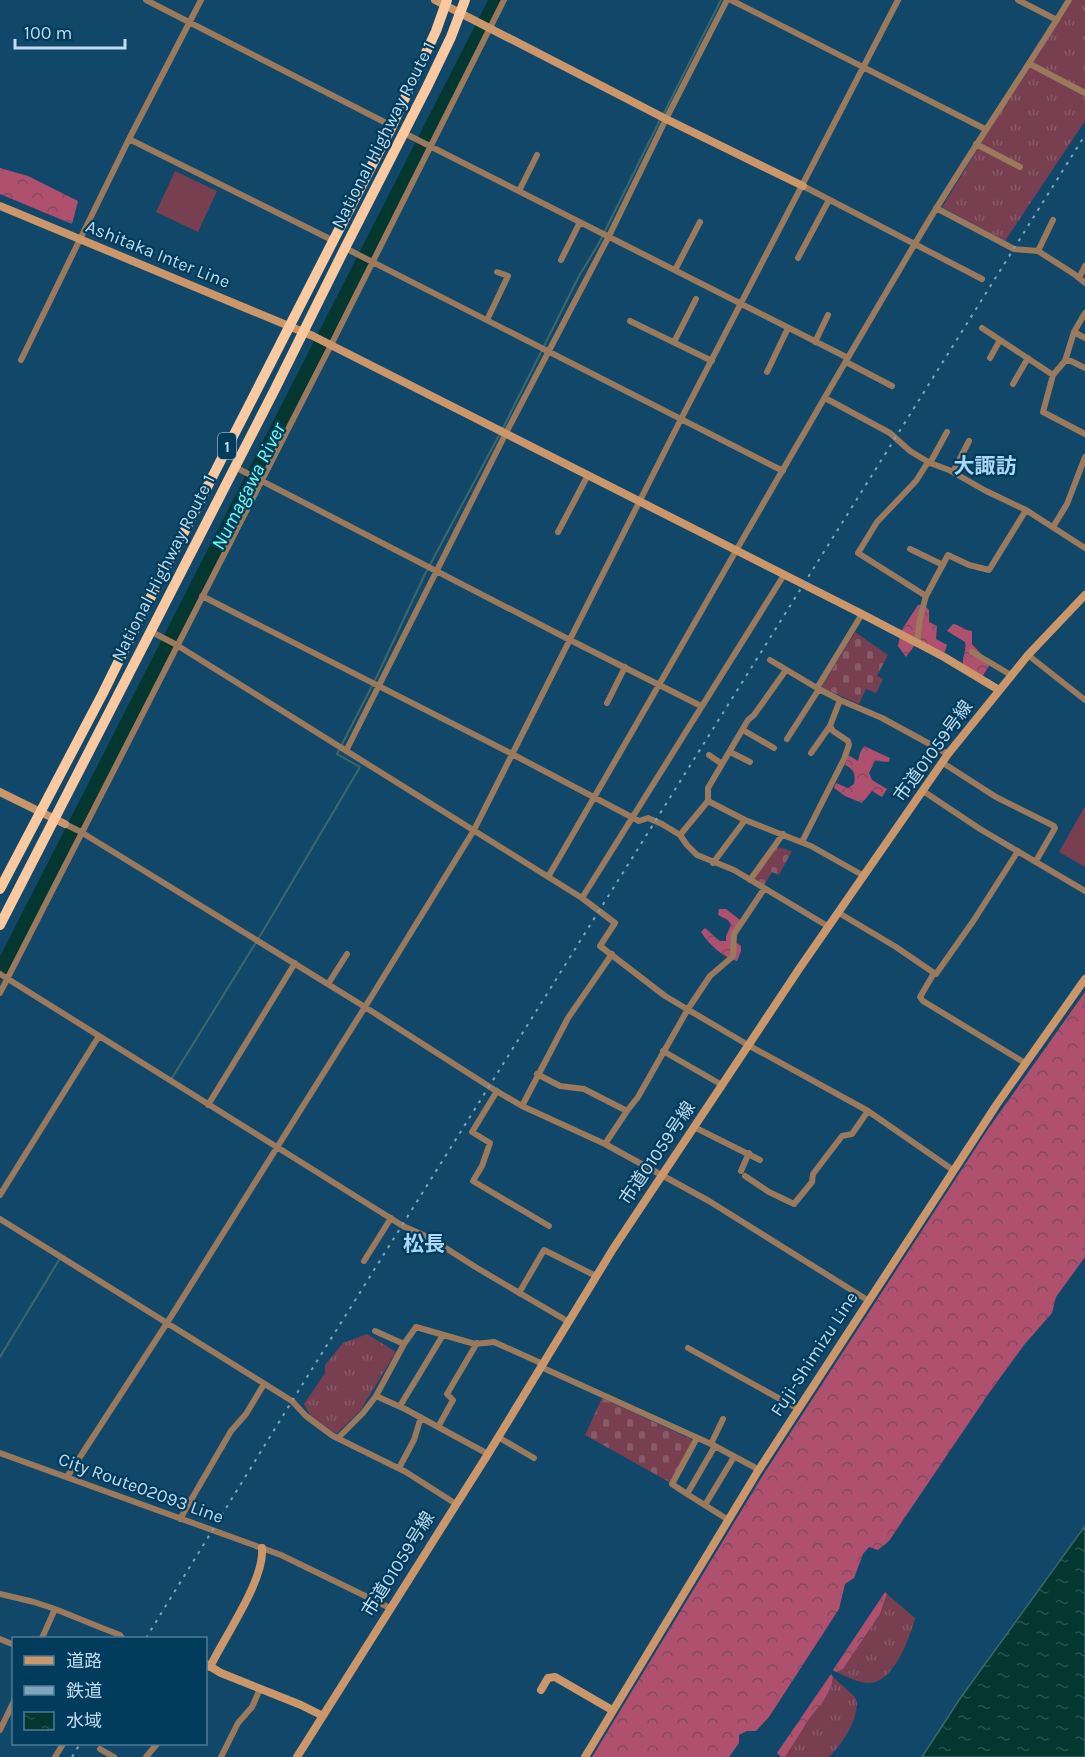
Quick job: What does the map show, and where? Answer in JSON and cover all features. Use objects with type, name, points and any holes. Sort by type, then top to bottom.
[{"type":"highway","name":"National Highway Route 1","points":[[0,925],[59,821],[155,633],[234,466],[308,334],[409,135],[465,0]]},
{"type":"highway","name":"National Highway Route 1","points":[[0,890],[392,126],[436,31],[446,3]]},
{"type":"street","points":[[146,0],[392,126]]},
{"type":"street","points":[[21,360],[129,139],[201,0]]},
{"type":"street","points":[[435,0],[446,3],[460,13],[982,279]]},
{"type":"street","points":[[0,993],[4,976],[82,832],[430,146],[488,27],[504,0]]},
{"type":"street","points":[[346,751],[506,433],[609,236],[666,119],[729,0],[985,129]]},
{"type":"street","points":[[67,1477],[167,1323],[474,830],[681,419],[898,0]]},
{"type":"street","points":[[1018,0],[1057,20]]},
{"type":"street","points":[[548,877],[914,245],[985,129],[1030,64],[1069,0]]},
{"type":"street","points":[[1030,64],[1085,93]]},
{"type":"street","points":[[409,135],[815,342],[892,386]]},
{"type":"street","points":[[129,139],[333,241]]},
{"type":"street","points":[[976,144],[1020,167]]},
{"type":"street","points":[[519,191],[537,155]]},
{"type":"street","points":[[798,258],[829,200]]},
{"type":"street","name":"Ashitaka Inter Line","points":[[0,206],[330,344],[862,614],[944,657],[999,690]]},
{"type":"street","points":[[936,208],[1014,249],[1038,251],[1082,280],[1085,266]]},
{"type":"street","points":[[1038,251],[1053,220]]},
{"type":"street","points":[[561,261],[580,222]]},
{"type":"street","points":[[675,270],[700,222]]},
{"type":"street","points":[[349,250],[783,471]]},
{"type":"street","points":[[487,320],[508,276],[497,272]]},
{"type":"street","points":[[674,342],[696,299]]},
{"type":"street","points":[[1085,313],[1074,332],[1065,361],[1053,375],[1042,412],[1085,434]]},
{"type":"street","points":[[815,342],[828,315]]},
{"type":"street","points":[[630,321],[712,361]]},
{"type":"street","points":[[767,372],[788,328]]},
{"type":"street","points":[[981,328],[1053,375]]},
{"type":"street","points":[[1074,332],[1085,338]]},
{"type":"street","points":[[990,358],[1000,340]]},
{"type":"street","points":[[1013,384],[1028,358]]},
{"type":"street","points":[[1065,361],[1071,361],[1085,368]]},
{"type":"street","points":[[825,398],[890,433],[910,451],[929,462],[1026,510],[1085,548]]},
{"type":"street","points":[[926,596],[858,553],[877,522],[916,481],[947,432]]},
{"type":"street","points":[[953,472],[969,441]]},
{"type":"street","points":[[1053,527],[1067,504],[1085,457]]},
{"type":"street","points":[[234,466],[701,706]]},
{"type":"street","points":[[558,532],[588,476]]},
{"type":"street","points":[[1077,477],[1085,477]]},
{"type":"street","points":[[917,644],[920,618],[926,596],[948,555],[969,566],[989,570],[1026,510]]},
{"type":"street","points":[[910,549],[943,565]]},
{"type":"street","points":[[582,898],[784,575]]},
{"type":"street","name":"市道01059号線","points":[[297,1757],[488,1454],[596,1276],[748,1045],[948,754],[1028,655],[1085,595]]},
{"type":"street","points":[[202,596],[639,821],[648,818],[656,821],[680,835],[697,855],[734,870],[829,927]]},
{"type":"street","points":[[787,739],[862,614]]},
{"type":"street","points":[[155,633],[582,898],[615,923],[600,946],[657,990],[748,1045],[868,1111],[953,1170]]},
{"type":"street","points":[[972,652],[1011,675]]},
{"type":"street","points":[[1028,655],[1085,700]]},
{"type":"street","points":[[770,660],[818,689],[882,718],[948,754]]},
{"type":"street","points":[[607,703],[626,667]]},
{"type":"street","points":[[680,835],[708,801],[708,788],[722,764],[786,670]]},
{"type":"street","points":[[811,753],[830,726],[840,700]]},
{"type":"street","points":[[802,842],[849,745],[848,741],[833,731],[830,726]]},
{"type":"street","points":[[743,730],[774,748]]},
{"type":"street","points":[[730,752],[750,762]]},
{"type":"street","points":[[709,755],[722,764]]},
{"type":"street","points":[[943,763],[996,797],[1054,826],[1055,828],[1036,861]]},
{"type":"street","points":[[923,791],[981,829],[1085,891]]},
{"type":"street","points":[[0,792],[82,832],[295,963],[497,1092],[605,1144],[662,1175],[748,1224],[869,1301]]},
{"type":"street","points":[[708,801],[745,820],[802,842],[864,876]]},
{"type":"street","points":[[713,863],[745,820]]},
{"type":"street","points":[[750,880],[783,834]]},
{"type":"street","points":[[1018,851],[974,920],[921,992],[920,997],[1025,1063]]},
{"type":"street","points":[[605,1144],[638,1097],[663,1050],[710,976],[733,955],[734,934],[764,889]]},
{"type":"street","points":[[839,913],[934,973]]},
{"type":"street","points":[[328,984],[346,954]]},
{"type":"street","points":[[522,1106],[568,1018],[612,954]]},
{"type":"street","points":[[208,1105],[295,963]]},
{"type":"street","points":[[4,976],[403,1226],[430,1238],[569,1322]]},
{"type":"street","name":"Fuji-Shimizu Line","points":[[585,1757],[727,1519],[953,1170],[1085,979]]},
{"type":"street","points":[[0,1195],[99,1036]]},
{"type":"street","points":[[663,1050],[722,1085]]},
{"type":"street","points":[[537,1074],[560,1086],[584,1089],[627,1111]]},
{"type":"street","points":[[497,1092],[472,1132],[490,1143],[482,1166],[473,1181],[549,1226]]},
{"type":"street","points":[[749,1153],[743,1173],[769,1192],[794,1204],[812,1182],[813,1174],[842,1136],[852,1134],[868,1111]]},
{"type":"street","points":[[694,1127],[760,1160]]},
{"type":"street","points":[[364,1261],[391,1218]]},
{"type":"street","points":[[0,1219],[295,1403],[306,1416],[338,1438],[399,1468],[456,1504]]},
{"type":"street","points":[[519,1293],[544,1250],[596,1276]]},
{"type":"street","points":[[338,1438],[376,1396],[404,1344],[416,1327],[477,1343],[494,1342],[713,1445],[758,1471]]},
{"type":"street","points":[[375,1331],[404,1344]]},
{"type":"street","points":[[400,1406],[443,1335]]},
{"type":"street","points":[[438,1427],[453,1400],[447,1394],[477,1343]]},
{"type":"street","points":[[688,1348],[798,1409]]},
{"type":"street","points":[[180,1519],[231,1431],[246,1414],[264,1384]]},
{"type":"street","points":[[376,1396],[400,1406],[488,1454]]},
{"type":"street","points":[[399,1468],[414,1440],[421,1417]]},
{"type":"street","points":[[687,1494],[713,1445],[723,1419]]},
{"type":"street","points":[[498,1437],[534,1458]]},
{"type":"street","points":[[697,1438],[672,1484],[727,1519]]},
{"type":"street","name":"City Route02093 Line","points":[[0,1453],[267,1550],[390,1608]]},
{"type":"street","points":[[705,1505],[734,1456]]},
{"type":"street","points":[[267,1550],[252,1588],[207,1666],[323,1716]]},
{"type":"street","points":[[0,1594],[55,1609],[121,1637]]},
{"type":"street","points":[[42,1637],[55,1609]]},
{"type":"street","points":[[0,1640],[12,1644]]},
{"type":"street","points":[[541,1690],[548,1678],[555,1677],[612,1710]]},
{"type":"street","points":[[220,1757],[238,1723],[252,1707],[260,1689]]},
{"type":"street","points":[[0,1730],[12,1705]]},
{"type":"street","points":[[146,1757],[155,1745]]},
{"type":"street","points":[[100,1749],[114,1757]]},
{"type":"green space","points":[[1069,0],[1085,0],[1085,121],[1005,241],[942,207]]},
{"type":"green space","points":[[0,168],[28,176],[78,201],[72,224],[0,194]]},
{"type":"green space","points":[[175,171],[217,191],[198,232],[156,212]]},
{"type":"green space","points":[[918,605],[924,605],[929,610],[929,622],[937,626],[936,639],[947,645],[944,654],[917,642],[906,657],[898,646],[901,631]]},
{"type":"green space","points":[[953,624],[972,631],[972,644],[982,655],[992,661],[982,677],[963,664],[965,642],[947,631]]},
{"type":"green space","points":[[855,632],[888,655],[877,676],[883,679],[876,693],[866,689],[859,704],[822,686]]},
{"type":"green space","points":[[864,746],[890,758],[889,762],[875,761],[869,773],[872,780],[887,789],[882,797],[872,791],[862,803],[845,796],[834,788],[836,783],[848,788],[854,784],[854,773],[845,765],[848,755],[858,761]]},
{"type":"green space","points":[[1085,806],[1085,867],[1059,852]]},
{"type":"green space","points":[[777,847],[792,851],[779,875],[772,872],[764,886],[753,881]]},
{"type":"green space","points":[[719,909],[726,909],[740,920],[735,942],[741,946],[737,961],[717,950],[701,932],[705,928],[720,941],[726,941],[731,925],[728,920],[718,915]]},
{"type":"green space","points":[[1085,992],[1085,1257],[1056,1297],[1052,1313],[1024,1345],[989,1393],[889,1541],[878,1550],[869,1547],[863,1554],[854,1578],[845,1584],[839,1609],[769,1717],[756,1731],[747,1731],[739,1735],[739,1743],[729,1757],[592,1757],[763,1475],[988,1129]]},
{"type":"green space","points":[[367,1334],[396,1352],[360,1411],[336,1434],[310,1415],[304,1404],[325,1373],[325,1365],[343,1343]]},
{"type":"green space","points":[[602,1398],[693,1440],[671,1483],[585,1435]]},
{"type":"green space","points":[[885,1592],[887,1594],[880,1614],[843,1669],[836,1672],[833,1670]]},
{"type":"green space","points":[[887,1594],[915,1618],[905,1648],[893,1668],[877,1681],[868,1683],[836,1672],[843,1669],[880,1614]]},
{"type":"green space","points":[[831,1674],[832,1683],[827,1695],[785,1757],[781,1757],[777,1753]]},
{"type":"green space","points":[[833,1677],[855,1697],[857,1702],[855,1717],[848,1732],[829,1757],[785,1757],[827,1695]]},
{"type":"water","points":[[1085,1526],[1085,1757],[922,1757],[959,1700]]},
{"type":"waterway","name":"Numagawa River","points":[[0,972],[496,0]]},
{"type":"waterway","points":[[663,115],[721,0]]},
{"type":"waterway","points":[[172,1078],[263,931],[360,767],[337,754],[424,576],[505,424],[579,276],[599,243],[660,120]]},
{"type":"waterway","points":[[0,1357],[59,1260]]},
{"type":"railway","points":[[147,1637],[1085,135]]},
{"type":"railway","points":[[72,1757],[79,1745]]},
{"type":"district","name":"大諏訪","points":[[985,466]]},
{"type":"district","name":"松長","points":[[424,1244]]}]
